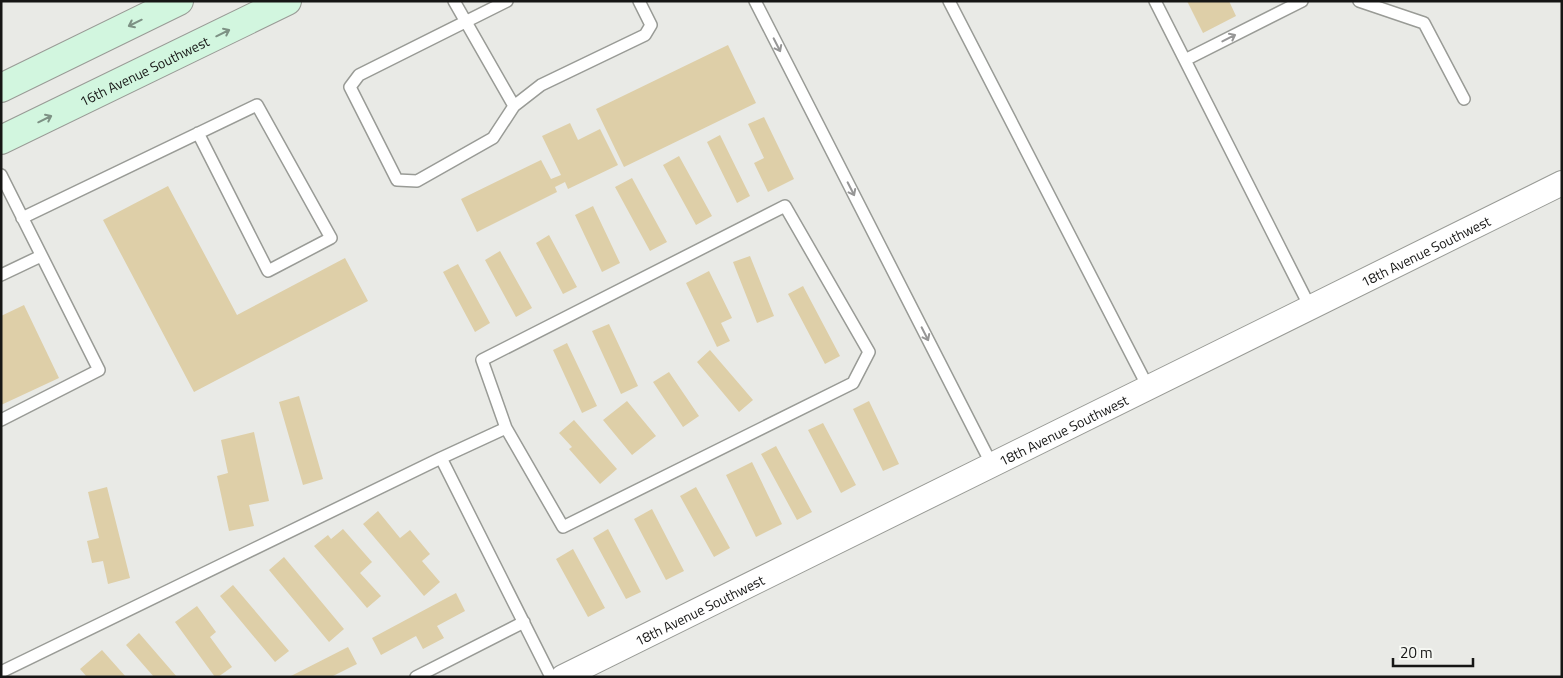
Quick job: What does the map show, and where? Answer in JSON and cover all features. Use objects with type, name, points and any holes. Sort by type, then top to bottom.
[{"type":"main road","points":[[1,88],[179,1]]},
{"type":"main road","name":"16th Avenue Southwest","points":[[1,140],[287,1]]},
{"type":"street","name":"18th Avenue Southwest","points":[[563,677],[1562,183]]},
{"type":"lane","points":[[454,1],[514,106]]},
{"type":"lane","points":[[507,1],[359,75],[350,87],[397,180],[417,181],[494,138],[514,106],[541,85],[645,36],[651,26],[639,1]]},
{"type":"lane","points":[[755,1],[992,465]]},
{"type":"lane","points":[[949,1],[1148,387]]},
{"type":"lane","points":[[1155,1],[1310,307]]},
{"type":"lane","points":[[1185,60],[1302,1]]},
{"type":"lane","points":[[1359,1],[1424,23],[1464,99]]},
{"type":"lane","points":[[22,218],[198,133],[257,105],[331,238],[268,271],[198,133]]},
{"type":"lane","points":[[1,175],[99,370],[1,420]]},
{"type":"lane","points":[[785,206],[869,352],[853,383],[563,527],[506,428],[482,360],[785,206]]},
{"type":"lane","points":[[1,275],[41,256]]},
{"type":"lane","points":[[1,672],[506,428]]},
{"type":"lane","points":[[441,458],[551,677]]},
{"type":"lane","points":[[416,677],[524,622]]},
{"type":"building","points":[[1187,1],[1229,1],[1236,16],[1203,33]]},
{"type":"building","points":[[728,45],[756,103],[624,167],[596,109]]},
{"type":"building","points":[[764,117],[794,179],[768,192],[754,163],[764,158],[748,124]]},
{"type":"building","points":[[570,123],[578,140],[600,129],[618,165],[568,189],[565,182],[555,187],[557,192],[477,232],[461,199],[541,160],[551,179],[561,175],[542,136]]},
{"type":"building","points":[[720,135],[750,196],[737,203],[707,142]]},
{"type":"building","points":[[679,156],[712,216],[696,225],[663,165]]},
{"type":"building","points":[[632,178],[667,242],[650,251],[615,187]]},
{"type":"building","points":[[168,186],[237,315],[345,258],[368,301],[194,392],[103,220]]},
{"type":"building","points":[[593,206],[620,263],[602,272],[575,215]]},
{"type":"building","points":[[549,235],[577,287],[563,294],[536,243]]},
{"type":"building","points":[[500,251],[532,308],[516,317],[485,260]]},
{"type":"building","points":[[750,256],[774,316],[757,323],[733,262]]},
{"type":"building","points":[[458,264],[490,323],[475,332],[443,272]]},
{"type":"building","points":[[709,271],[732,318],[721,323],[730,341],[717,347],[686,283]]},
{"type":"building","points":[[803,286],[840,356],[825,364],[788,294]]},
{"type":"building","points":[[24,305],[59,378],[1,405],[1,316]]},
{"type":"building","points":[[609,324],[638,386],[621,394],[592,331]]},
{"type":"building","points":[[567,343],[597,406],[582,413],[553,350]]},
{"type":"building","points":[[710,350],[753,400],[739,412],[697,362]]},
{"type":"building","points":[[669,372],[699,416],[683,427],[653,382]]},
{"type":"building","points":[[299,396],[323,479],[303,485],[279,402]]},
{"type":"building","points":[[627,401],[656,436],[632,455],[603,420]]},
{"type":"building","points":[[869,401],[899,464],[883,471],[853,409]]},
{"type":"building","points":[[574,420],[617,469],[600,484],[569,449],[572,447],[559,433]]},
{"type":"building","points":[[823,423],[856,485],[841,493],[808,430]]},
{"type":"building","points":[[254,432],[269,501],[249,505],[254,526],[229,531],[217,476],[228,473],[221,440]]},
{"type":"building","points":[[776,446],[812,512],[797,520],[761,454]]},
{"type":"building","points":[[752,462],[782,524],[756,537],[726,475]]},
{"type":"building","points":[[107,487],[130,578],[108,584],[103,561],[92,563],[87,541],[99,538],[88,492]]},
{"type":"building","points":[[696,487],[730,548],[714,557],[680,496]]},
{"type":"building","points":[[652,509],[684,571],[666,580],[634,519]]},
{"type":"building","points":[[378,511],[400,538],[410,530],[430,554],[422,561],[440,582],[424,596],[363,524]]},
{"type":"building","points":[[343,529],[372,562],[360,573],[381,596],[367,608],[314,546],[328,535],[331,539]]},
{"type":"building","points":[[608,529],[641,592],[626,599],[593,538]]},
{"type":"building","points":[[573,549],[605,608],[588,617],[556,559]]},
{"type":"building","points":[[284,557],[344,629],[329,642],[269,570]]},
{"type":"building","points":[[233,585],[289,651],[275,662],[220,596]]},
{"type":"building","points":[[456,593],[465,611],[437,626],[444,638],[423,649],[416,636],[381,655],[372,638]]},
{"type":"building","points":[[197,606],[216,632],[210,637],[232,667],[218,677],[215,677],[175,622]]},
{"type":"building","points":[[139,633],[177,677],[154,677],[126,645]]},
{"type":"building","points":[[348,647],[357,664],[331,677],[289,677]]},
{"type":"building","points":[[102,650],[126,677],[87,677],[80,669]]}]
